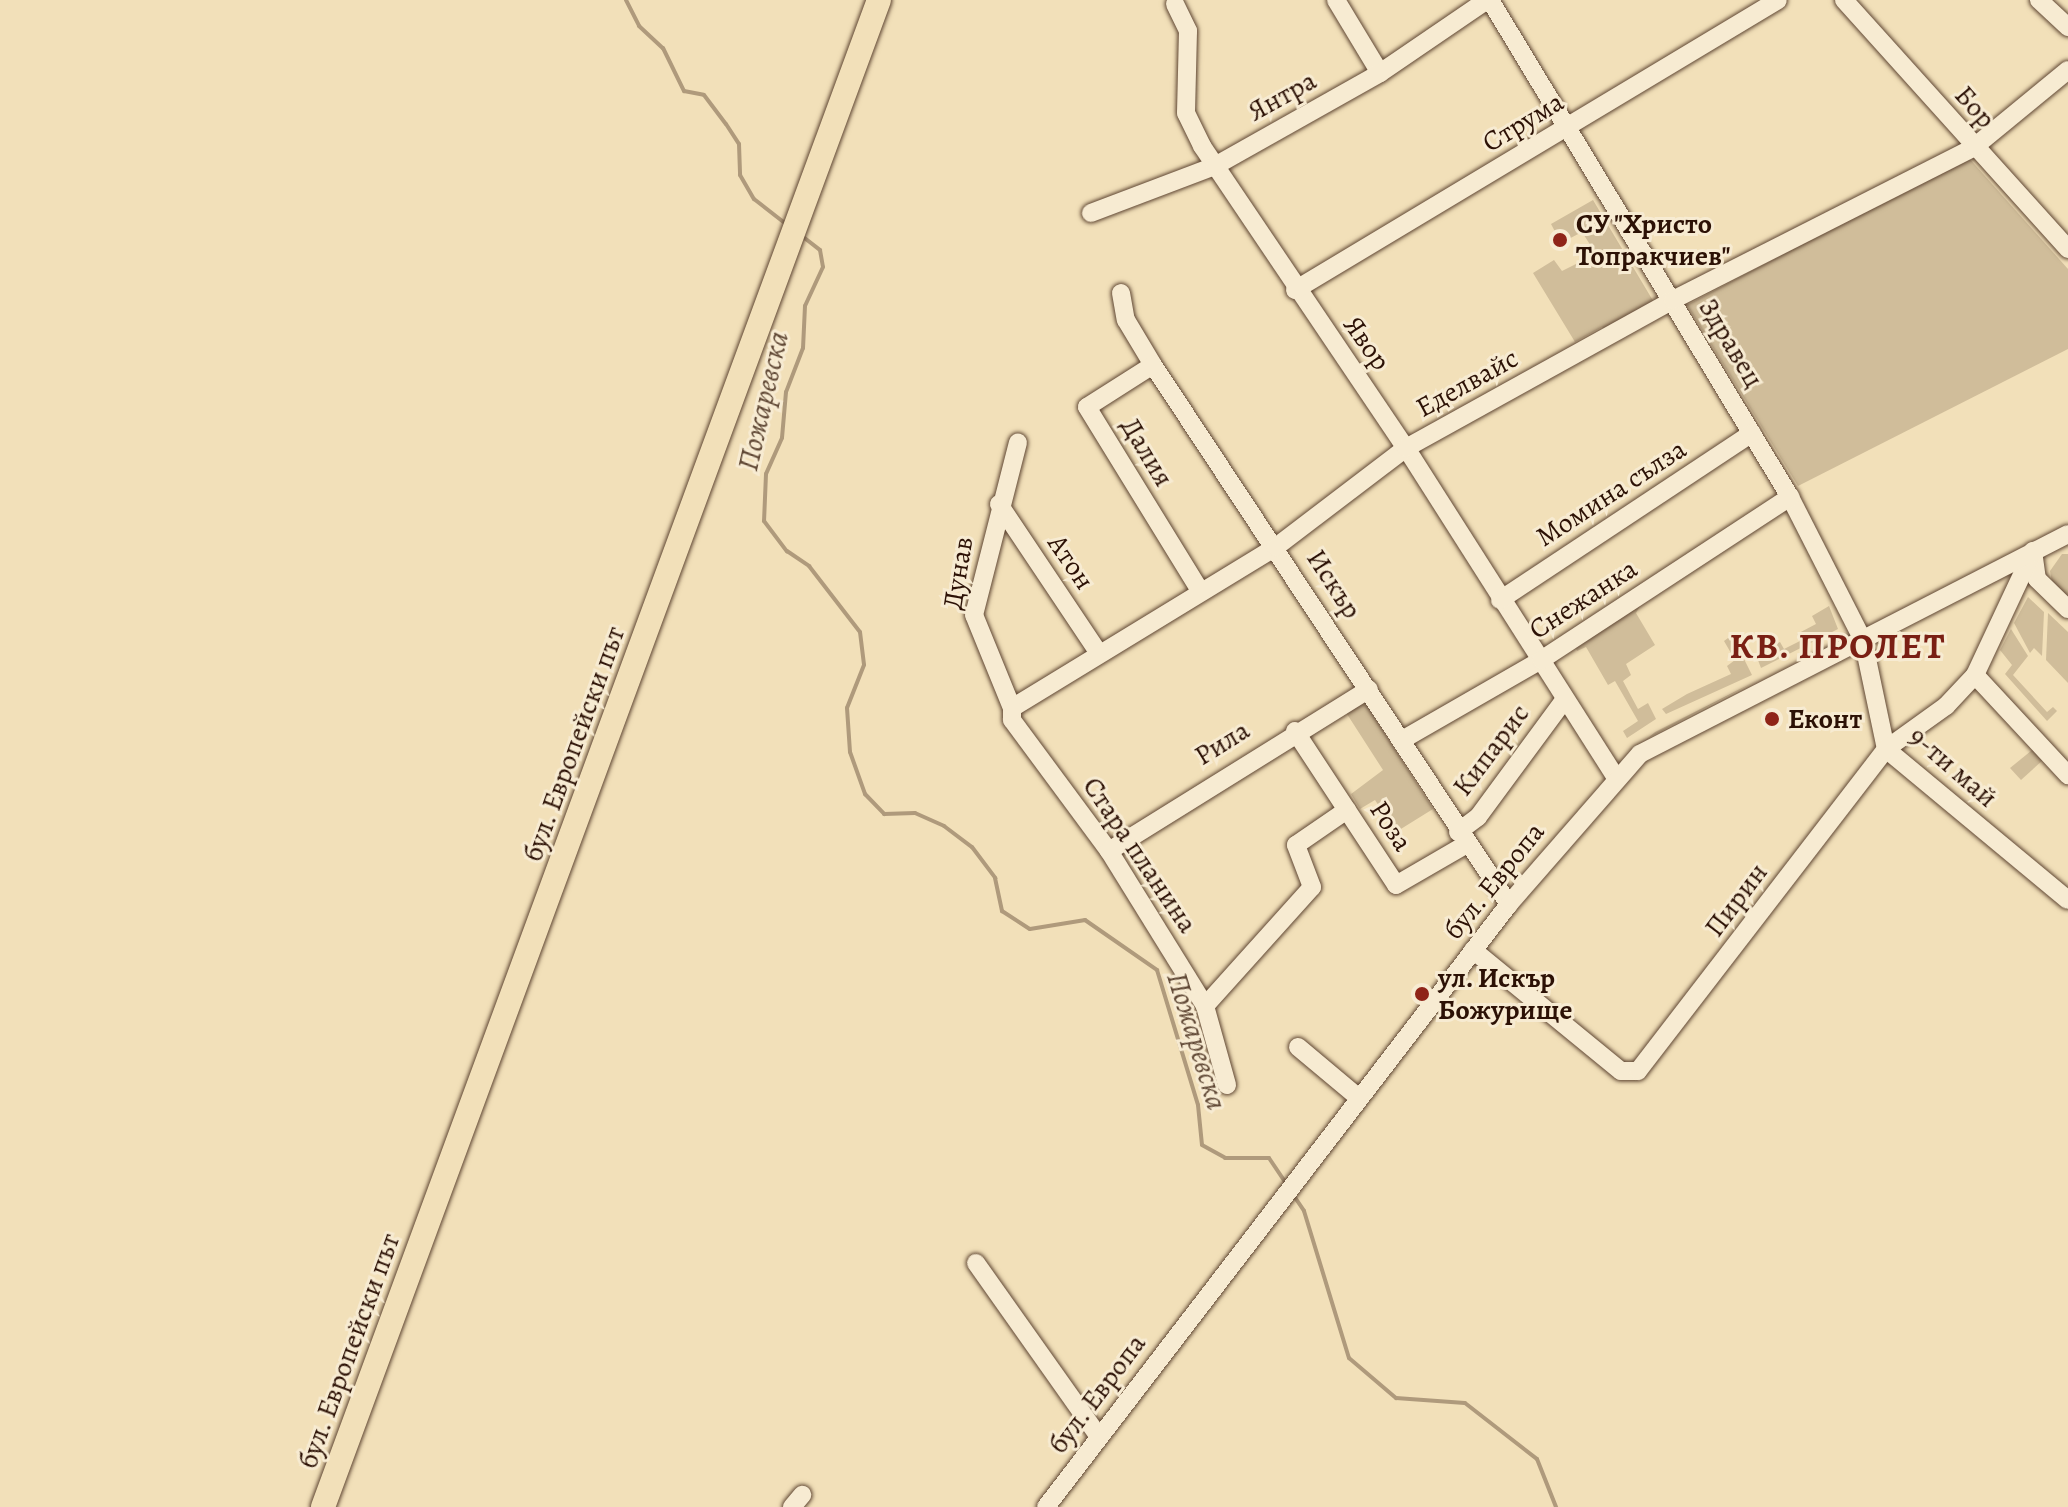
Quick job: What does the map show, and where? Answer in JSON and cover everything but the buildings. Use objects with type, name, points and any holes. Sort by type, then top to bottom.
[{"type":"main road","name":"бул. Европейски път","points":[[323,1507],[879,0]]},
{"type":"street","points":[[1336,0],[1380,73]]},
{"type":"street","name":"Янтра","points":[[1091,213],[1215,166],[1380,73],[1488,0]]},
{"type":"street","name":"Здравец","points":[[1488,0],[1570,127],[1790,497],[1863,640]]},
{"type":"street","name":"Струма","points":[[1295,290],[1778,0]]},
{"type":"street","name":"Бор","points":[[1844,0],[1973,148],[2068,249]]},
{"type":"street","points":[[2039,0],[2068,27]]},
{"type":"street","name":"Явор","points":[[1175,4],[1188,31],[1186,113],[1215,166],[1295,290],[1406,448],[1616,778]]},
{"type":"street","name":"Еделвайс","points":[[1012,708],[1098,652],[1276,547],[1406,448],[1673,300],[1973,148],[2068,70]]},
{"type":"street","name":"Искър","points":[[1121,293],[1126,320],[1153,365],[1369,689],[1462,838],[1509,904]]},
{"type":"street","name":"Далия","points":[[1153,365],[1087,407],[1201,592]]},
{"type":"street","name":"Момина сълза","points":[[1500,600],[1752,433]]},
{"type":"street","name":"Дунав","points":[[1012,708],[974,615],[999,504],[1018,443]]},
{"type":"street","name":"Снежанка","points":[[1402,740],[1541,660],[1790,497]]},
{"type":"street","name":"Атон","points":[[999,504],[1098,652]]},
{"type":"street","name":"бул. Европа","points":[[1046,1507],[1473,950],[1616,778],[1653,745],[2068,534]]},
{"type":"street","points":[[2033,551],[2037,579],[2068,609]]},
{"type":"street","points":[[1886,749],[1946,706],[1975,675],[2033,551]]},
{"type":"street","name":"9-ти май","points":[[1863,640],[1886,749],[2065,891]]},
{"type":"street","points":[[1975,675],[2068,775]]},
{"type":"street","name":"Рила","points":[[1109,851],[1295,731],[1369,689]]},
{"type":"street","name":"Кипарис","points":[[1462,838],[1565,699]]},
{"type":"street","name":"Стара планина","points":[[1012,708],[1012,720],[1109,851],[1205,1006],[1227,1085]]},
{"type":"street","name":"Роза","points":[[1295,731],[1396,885],[1462,838]]},
{"type":"street","name":"Пирин","points":[[1473,950],[1621,1071],[1638,1071],[1886,749]]},
{"type":"street","points":[[1205,1006],[1312,887],[1296,845],[1347,810]]},
{"type":"street","points":[[1298,1047],[1359,1098]]},
{"type":"street","points":[[976,1263],[1099,1437]]},
{"type":"shaded area","points":[[1968,157],[2068,269],[2068,349],[1798,486],[1687,305]]},
{"type":"shaded area","points":[[1593,200],[1655,304],[1606,332],[1602,327],[1575,342],[1533,273],[1554,260],[1562,271],[1596,254],[1582,232],[1561,243],[1551,224]]},
{"type":"shaded area","points":[[2062,554],[2068,554],[2068,601],[2052,582],[2050,571]]},
{"type":"shaded area","points":[[2028,597],[2044,612],[2042,656],[2034,648],[2030,653],[2014,623]]},
{"type":"shaded area","points":[[1640,606],[1636,613],[1655,645],[1626,664],[1631,675],[1623,681],[1638,709],[1648,703],[1656,719],[1627,738],[1623,731],[1638,721],[1615,681],[1608,685],[1586,647],[1577,651],[1575,645]]},
{"type":"shaded area","points":[[1829,606],[1838,629],[1761,668],[1756,655],[1760,652],[1765,660],[1776,654],[1772,646],[1780,642],[1784,649],[1800,641],[1797,634],[1816,624],[1812,616]]},
{"type":"shaded area","points":[[2048,613],[2068,632],[2068,683],[2046,660]]},
{"type":"shaded area","points":[[2011,629],[2028,656],[2013,675],[2047,712],[2053,707],[2057,711],[2047,721],[2005,674],[2012,665],[2000,650]]},
{"type":"shaded area","points":[[1732,635],[1752,675],[1666,714],[1662,709],[1731,674],[1727,666],[1735,660],[1724,641]]},
{"type":"shaded area","points":[[1758,680],[1650,737],[1625,758],[1655,732]]},
{"type":"shaded area","points":[[1361,704],[1367,706],[1433,809],[1396,832],[1375,800],[1360,809],[1351,794],[1383,770],[1345,711]]},
{"type":"shaded area","points":[[2036,747],[2044,759],[2021,780],[2010,768]]},
{"type":"waterway","name":"Пожаревска","points":[[626,0],[639,26],[663,48],[684,91],[704,95],[739,144],[740,175],[754,199],[785,223]]},
{"type":"waterway","name":"Пожаревска","points":[[802,236],[820,250],[823,267],[805,306],[803,348],[786,392],[782,438],[766,474],[764,521],[787,551],[809,566],[860,632],[864,665],[847,708],[850,752],[865,794],[884,814],[915,813],[944,826],[972,847],[995,878],[1002,911],[1030,929],[1085,920],[1157,970],[1198,1105],[1202,1145],[1225,1158],[1269,1158],[1287,1185]]},
{"type":"waterway","name":"Пожаревска","points":[[1294,1196],[1304,1211],[1349,1358],[1396,1398],[1465,1403],[1537,1459],[1556,1507]]},
{"type":"place","name":"СУ \"Христо Топракчиев\"","points":[[1560,240]]},
{"type":"place","name":"Еконт","points":[[1772,719]]},
{"type":"place","name":"ул. Искър Божурище","points":[[1422,994]]},
{"type":"district","name":"КВ. ПРОЛЕТ","points":[[1838,646]]}]
